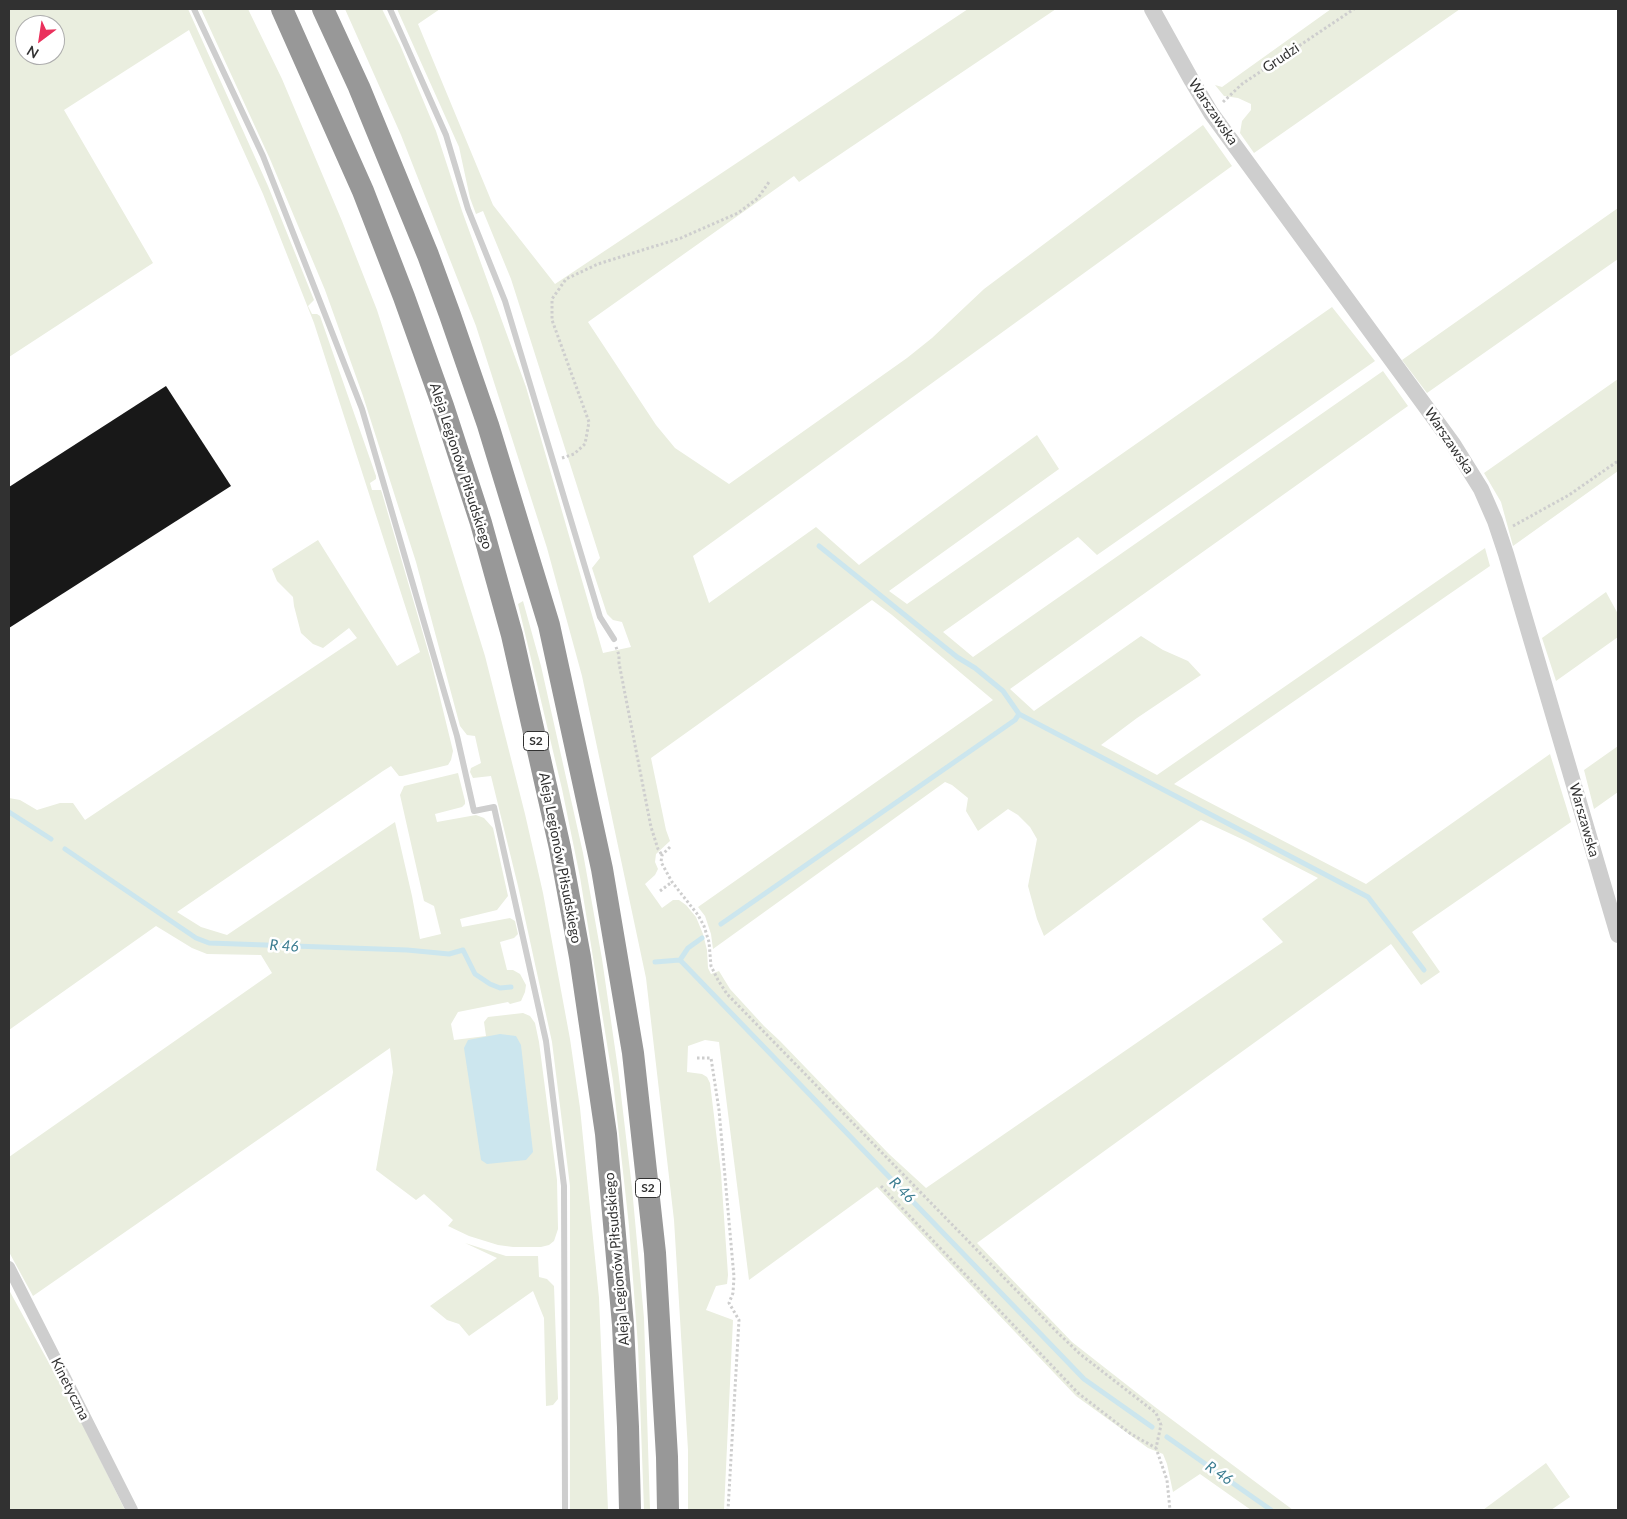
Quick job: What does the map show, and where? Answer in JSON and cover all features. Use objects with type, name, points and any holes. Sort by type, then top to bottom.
[{"type":"highway","name":"Aleja Legionów Piłsudskiego","points":[[282,9],[363,191],[404,297],[443,406],[481,523],[512,634],[560,848],[580,957],[606,1134],[623,1325],[630,1510]]},
{"type":"highway","name":"S2","points":[[323,9],[359,87],[428,255],[488,425],[549,625],[602,869],[633,1053],[655,1253],[668,1510]]},
{"type":"street","name":"Warszawska","points":[[1152,9],[1211,113],[1453,444],[1481,490],[1499,534],[1618,935]]},
{"type":"street","name":"Kinetyczna","points":[[9,1267],[132,1510]]},
{"type":"lane","points":[[194,9],[263,156],[362,409],[457,736],[474,811],[494,807],[546,1041],[564,1186],[565,1510]]},
{"type":"lane","points":[[390,9],[446,135],[468,209],[505,302],[600,617],[614,639]]},
{"type":"path","name":"Grudzi","points":[[1211,113],[1242,84],[1354,9]]},
{"type":"path","points":[[554,460],[574,454],[585,444],[589,422],[552,320],[552,299],[566,279],[598,264],[681,238],[738,213],[758,198],[769,182]]},
{"type":"path","points":[[1499,534],[1569,495],[1618,461]]},
{"type":"path","points":[[614,639],[619,656],[651,827],[658,849],[662,855]]},
{"type":"path","points":[[670,847],[662,855],[661,862],[672,882],[698,915],[704,926],[711,966],[727,994],[1057,1332],[1080,1354],[1156,1414],[1161,1425],[1156,1448],[1167,1480],[1170,1510]]},
{"type":"path","points":[[660,891],[672,882]]},
{"type":"path","points":[[697,1058],[711,1058],[713,1067],[719,1110],[734,1277],[733,1294],[729,1303],[739,1320],[728,1510]]},
{"type":"path","points":[[881,1186],[1078,1393],[1131,1434],[1156,1448]]},
{"type":"shaded area","points":[[9,9],[188,9],[268,186],[314,300],[308,306],[312,314],[320,316],[376,476],[376,479],[370,483],[372,490],[381,490],[382,493],[431,661],[453,751],[448,765],[402,776],[399,776],[391,766],[177,912],[201,927],[227,935],[395,822],[420,939],[441,934],[434,906],[424,901],[400,795],[404,786],[458,773],[465,804],[462,807],[435,814],[437,822],[476,815],[484,818],[493,828],[508,896],[497,910],[460,919],[462,927],[510,918],[515,921],[518,934],[514,938],[500,942],[507,970],[513,970],[520,974],[526,985],[521,1001],[458,1012],[451,1024],[454,1040],[486,1036],[484,1022],[488,1017],[523,1013],[530,1016],[535,1023],[557,1180],[558,1229],[554,1241],[549,1245],[541,1247],[513,1247],[498,1245],[469,1236],[448,1226],[453,1220],[424,1194],[416,1200],[376,1170],[393,1072],[390,1048],[33,1296],[9,1252],[9,1157],[272,973],[261,955],[207,954],[192,948],[156,926],[9,1030],[9,798],[20,800],[37,810],[60,803],[73,803],[85,820],[357,638],[349,628],[323,648],[313,644],[301,633],[293,597],[277,581],[272,569],[318,540],[397,666],[420,652],[314,323],[263,194],[189,30],[64,110],[153,263],[9,357]]},
{"type":"shaded area","points":[[201,9],[248,9],[282,79],[377,310],[485,656],[543,893],[570,1039],[580,1108],[599,1298],[608,1510],[570,1510],[570,1186],[552,1042],[518,886],[491,776],[473,778],[470,772],[471,768],[481,763],[475,736],[467,735],[460,726],[416,562],[363,396],[325,290],[270,159]]},
{"type":"shaded area","points":[[345,9],[382,9],[400,45],[436,131],[462,211],[526,387],[603,653],[631,647],[622,622],[613,620],[607,614],[592,568],[600,558],[511,279],[483,211],[476,214],[470,198],[459,147],[397,9],[440,9],[418,24],[493,205],[555,284],[968,9],[1056,9],[799,182],[794,176],[588,322],[656,425],[675,448],[729,484],[907,358],[932,338],[984,289],[1203,125],[1232,166],[693,556],[709,603],[816,527],[859,565],[1037,435],[1059,469],[889,591],[907,604],[1332,307],[1375,361],[1097,555],[1078,537],[943,632],[973,657],[1383,371],[1408,406],[1010,689],[1034,711],[1141,636],[1163,650],[1188,661],[1201,675],[1101,745],[1157,775],[1485,548],[1490,566],[1174,784],[1366,884],[1550,754],[1571,822],[1412,932],[1440,972],[1421,985],[1391,944],[977,1243],[1072,1342],[1155,1407],[1293,1510],[1251,1510],[1200,1474],[1173,1492],[1163,1454],[1148,1448],[1076,1396],[877,1187],[749,1280],[719,1042],[705,1040],[688,1046],[687,1072],[702,1074],[707,1077],[710,1083],[721,1173],[728,1275],[727,1284],[716,1286],[706,1310],[733,1320],[724,1510],[688,1510],[688,1450],[674,1220],[646,978],[582,676],[547,548],[476,326],[401,135]],"holes":[[[872,600],[993,700],[698,907],[705,916],[711,934],[713,949],[945,782],[952,785],[968,798],[966,811],[978,831],[1008,809],[1018,815],[1030,827],[1037,839],[1028,886],[1044,936],[1201,820],[1318,878],[1262,919],[1283,942],[926,1188],[889,1154],[764,1026],[730,989],[719,971],[711,974],[708,968],[707,950],[703,934],[696,917],[686,905],[679,900],[673,900],[662,908],[645,884],[655,875],[658,869],[655,862],[656,854],[670,841],[651,758]]]},
{"type":"shaded area","points":[[1331,9],[1460,9],[1254,153],[1240,133],[1242,121],[1251,110],[1251,104],[1238,98],[1224,96],[1215,85],[1222,87]]},
{"type":"shaded area","points":[[1618,208],[1618,259],[1427,393],[1402,360]]},
{"type":"shaded area","points":[[1618,379],[1618,471],[1513,546],[1501,502],[1484,473]]},
{"type":"shaded area","points":[[1606,592],[1618,614],[1618,637],[1556,681],[1542,638]]},
{"type":"shaded area","points":[[523,601],[541,666],[583,853],[602,959],[618,1069],[632,1188],[644,1318],[650,1510],[644,1510],[638,1346],[629,1226],[613,1081],[580,877],[562,789],[518,604]]},
{"type":"shaded area","points":[[1618,746],[1618,792],[1594,809],[1584,770]]},
{"type":"shaded area","points":[[465,1243],[506,1256],[538,1256],[539,1277],[547,1279],[554,1286],[558,1399],[553,1405],[546,1406],[544,1318],[533,1291],[469,1336],[459,1324],[447,1320],[430,1306],[497,1258]]},
{"type":"shaded area","points":[[9,1290],[85,1429],[125,1510],[9,1510]]},
{"type":"shaded area","points":[[1546,1463],[1570,1497],[1551,1510],[1483,1510]]},
{"type":"water","points":[[500,1034],[516,1036],[521,1045],[533,1152],[526,1160],[487,1164],[481,1160],[464,1048],[468,1040]]},
{"type":"building","points":[[166,386],[231,486],[9,628],[9,487]]},
{"type":"waterway","points":[[819,546],[957,657],[975,668],[1003,691],[1019,714]]},
{"type":"waterway","points":[[721,924],[1015,720],[1019,714],[1368,897],[1424,970]]},
{"type":"waterway","name":"R 46","points":[[9,812],[51,839]]},
{"type":"waterway","name":"R 46","points":[[65,849],[196,938],[209,943],[407,950],[449,954],[463,950],[475,974],[500,988],[511,987]]},
{"type":"waterway","points":[[680,960],[688,948],[702,938]]},
{"type":"waterway","name":"R 46","points":[[680,960],[1084,1379],[1152,1427]]},
{"type":"waterway","name":"R 46","points":[[655,962],[680,960]]},
{"type":"waterway","name":"R 46","points":[[1167,1437],[1271,1510]]}]
